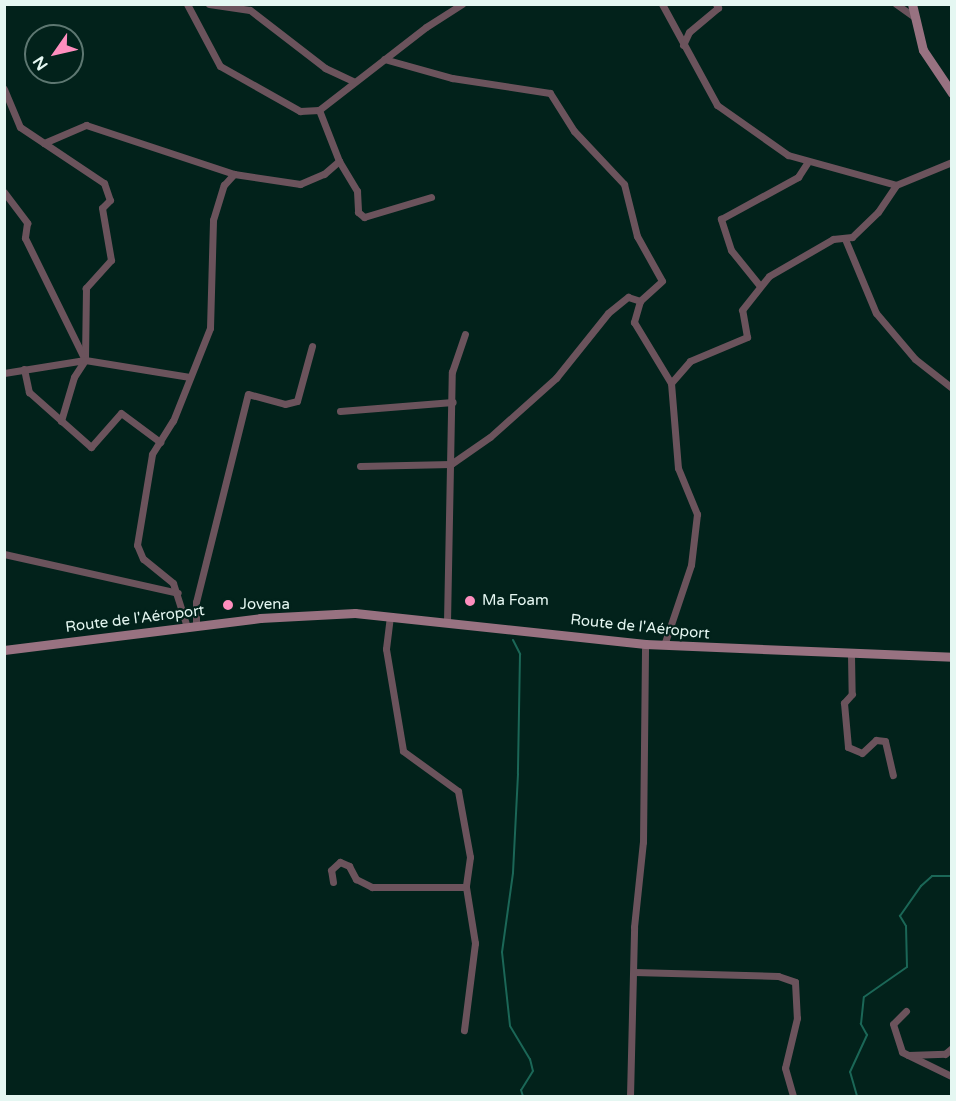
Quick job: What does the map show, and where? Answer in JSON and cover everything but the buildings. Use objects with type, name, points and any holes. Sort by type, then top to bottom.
[{"type":"main road","points":[[912,4],[913,16],[923,50],[951,93]]},
{"type":"main road","name":"Route de l'Aéroport","points":[[4,650],[316,613],[447,621],[645,644],[851,655],[951,657]]},
{"type":"street","points":[[186,4],[220,66],[300,111],[319,110],[353,81],[462,4]]},
{"type":"street","points":[[209,4],[250,10],[325,68],[353,81]]},
{"type":"street","points":[[662,4],[717,105],[764,142],[807,163],[896,185]]},
{"type":"street","points":[[683,45],[689,32],[718,8],[716,4]]},
{"type":"street","points":[[896,4],[913,16]]},
{"type":"street","points":[[384,59],[452,78],[550,93],[574,131],[624,184],[638,236],[662,281],[640,301],[634,322],[671,382],[678,468],[697,514],[691,564],[664,645]]},
{"type":"street","points":[[4,89],[20,127],[104,183],[110,200],[102,208],[111,260],[86,288],[85,360],[74,377],[61,421]]},
{"type":"street","points":[[319,110],[339,161],[357,191],[358,212],[364,217],[431,197]]},
{"type":"street","points":[[44,143],[86,125],[234,174],[300,184],[324,174],[339,161]]},
{"type":"street","points":[[671,382],[690,361],[747,337],[742,310],[760,286],[821,245],[845,239],[878,212],[896,185],[951,162]]},
{"type":"street","points":[[760,286],[731,250],[722,219],[798,177],[807,163]]},
{"type":"street","points":[[191,627],[173,583],[143,559],[137,545],[152,454],[160,442],[190,377],[210,328],[213,220],[224,185],[234,174]]},
{"type":"street","points":[[4,192],[27,223],[25,238],[85,360]]},
{"type":"street","points":[[845,239],[876,313],[915,359],[951,388]]},
{"type":"street","points":[[360,466],[451,464],[556,378],[608,313],[628,297],[640,301]]},
{"type":"street","points":[[447,621],[452,372],[465,334]]},
{"type":"street","points":[[191,627],[248,394],[285,404],[297,401],[312,346]]},
{"type":"street","points":[[4,373],[85,360],[190,377]]},
{"type":"street","points":[[24,369],[28,392],[91,447],[121,413],[160,442]]},
{"type":"street","points":[[340,411],[453,402]]},
{"type":"street","points":[[4,554],[178,593]]},
{"type":"street","points":[[390,616],[386,649],[404,751],[458,791],[470,857],[466,887],[475,943],[464,1030]]},
{"type":"street","points":[[630,1096],[634,972],[643,842],[645,644]]},
{"type":"street","points":[[851,655],[852,694],[844,703],[848,747],[862,753],[876,740],[885,741],[893,775]]},
{"type":"street","points":[[333,882],[331,870],[340,862],[349,866],[356,879],[372,887],[466,887]]},
{"type":"street","points":[[634,972],[778,976],[795,982],[797,1018],[784,1068],[793,1096]]},
{"type":"street","points":[[906,1011],[892,1024],[899,1046],[908,1055],[951,1076]]},
{"type":"street","points":[[908,1055],[945,1054],[951,1048]]},
{"type":"waterway","points":[[513,640],[520,654],[518,774],[513,873],[502,952],[510,1026],[530,1059],[533,1071],[521,1090],[523,1096]]},
{"type":"waterway","points":[[857,1096],[850,1072],[867,1035],[861,1024],[864,997],[907,967],[906,926],[900,916],[921,886],[932,876],[952,876]]},
{"type":"place","name":"Ma Foam","points":[[470,601]]},
{"type":"place","name":"Jovena","points":[[228,605]]}]
